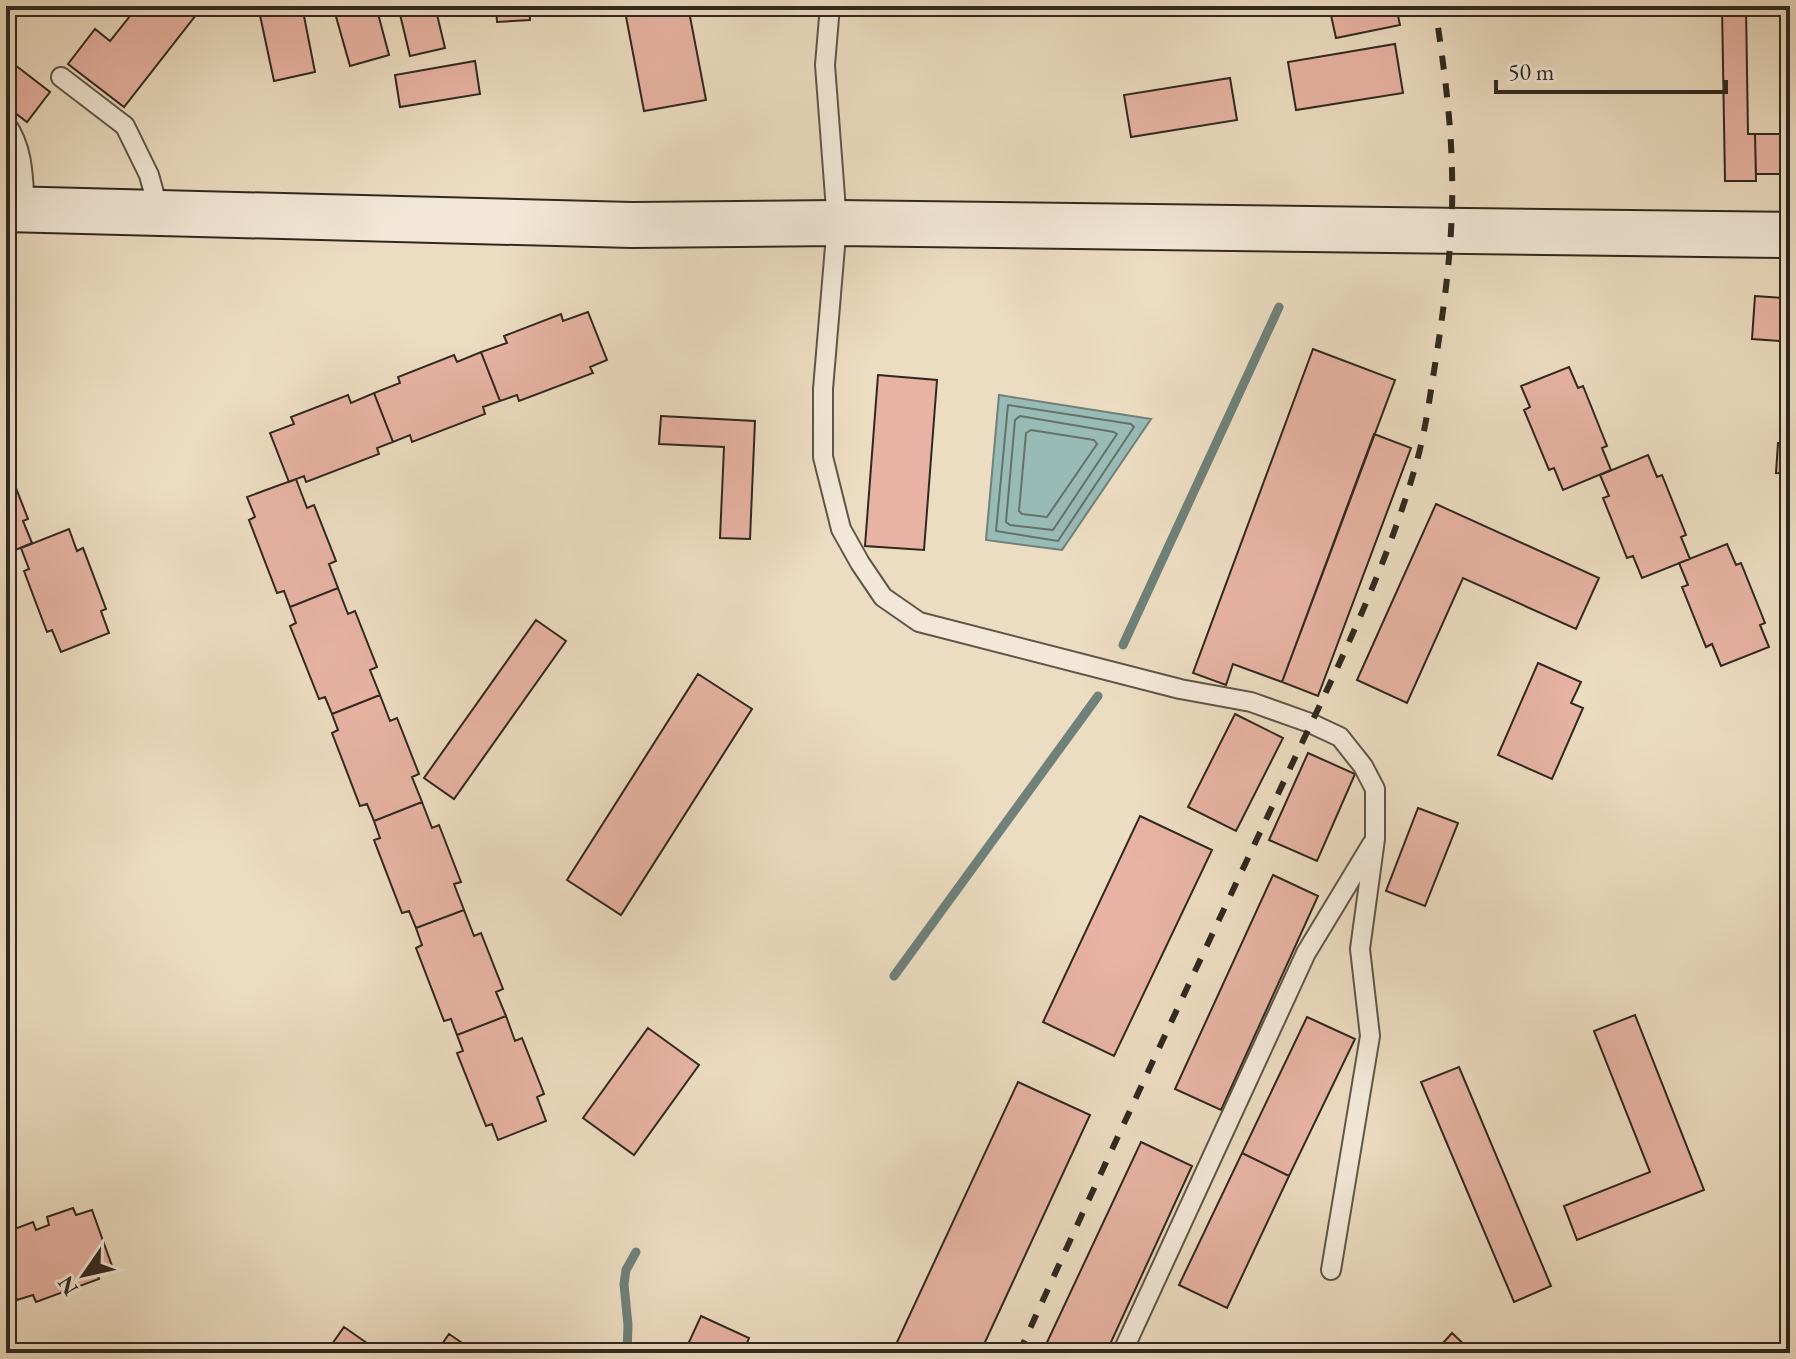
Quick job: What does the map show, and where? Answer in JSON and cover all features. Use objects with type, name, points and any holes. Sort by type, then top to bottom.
[{"type":"street","points":[[16,209],[632,225],[837,223],[1790,235]]},
{"type":"lane","points":[[830,6],[825,65],[837,223],[823,389],[823,457],[841,529],[883,597],[919,622],[1180,689],[1251,702],[1310,723],[1340,737],[1363,766],[1375,789],[1375,839],[1360,949],[1370,1036],[1331,1270]]},
{"type":"lane","points":[[61,77],[125,126],[149,175],[159,211]]},
{"type":"lane","points":[[6,124],[21,154],[16,209]]},
{"type":"lane","points":[[1122,1353],[1306,953],[1375,839]]},
{"type":"water","points":[[999,395],[1151,419],[1062,550],[986,540]]},
{"type":"building","points":[[138,6],[203,6],[124,107],[68,64],[95,29],[110,41]]},
{"type":"building","points":[[258,6],[302,6],[315,72],[274,81]]},
{"type":"building","points":[[333,6],[376,6],[389,55],[350,66]]},
{"type":"building","points":[[398,6],[435,6],[445,48],[410,56]]},
{"type":"building","points":[[496,6],[529,6],[530,20],[497,22]]},
{"type":"building","points":[[624,6],[688,6],[706,100],[644,111]]},
{"type":"building","points":[[1329,6],[1396,6],[1400,25],[1336,38]]},
{"type":"building","points":[[1722,6],[1746,6],[1748,134],[1755,134],[1756,181],[1725,181]]},
{"type":"building","points":[[1395,44],[1403,93],[1296,110],[1288,62]]},
{"type":"building","points":[[6,58],[50,92],[27,122],[6,106]]},
{"type":"building","points":[[475,61],[480,94],[400,107],[395,75]]},
{"type":"building","points":[[1230,78],[1237,120],[1131,137],[1124,95]]},
{"type":"building","points":[[1755,134],[1790,134],[1790,174],[1756,174]]},
{"type":"building","points":[[1755,296],[1783,298],[1780,341],[1752,339]]},
{"type":"building","points":[[588,312],[607,360],[590,367],[593,373],[519,401],[517,395],[500,401],[481,352],[507,343],[504,336],[561,314],[563,321]]},
{"type":"building","points":[[1313,349],[1395,380],[1282,682],[1233,664],[1226,685],[1193,673]]},
{"type":"building","points":[[481,352],[500,401],[483,407],[485,414],[412,442],[410,435],[393,442],[374,393],[400,383],[398,377],[454,355],[457,362]]},
{"type":"building","points":[[1569,367],[1578,388],[1583,386],[1607,446],[1602,448],[1611,470],[1563,490],[1554,468],[1549,470],[1524,410],[1530,407],[1521,386]]},
{"type":"building","points":[[878,375],[937,380],[924,550],[865,546]]},
{"type":"building","points":[[374,393],[393,442],[377,448],[379,454],[306,482],[304,476],[289,482],[270,433],[294,424],[291,417],[348,395],[351,403]]},
{"type":"building","points":[[661,416],[755,421],[750,539],[720,538],[724,447],[659,444]]},
{"type":"building","points":[[1374,434],[1411,448],[1318,696],[1282,682]]},
{"type":"building","points":[[1778,443],[1790,444],[1790,474],[1776,473]]},
{"type":"building","points":[[1648,455],[1657,477],[1662,475],[1686,535],[1681,537],[1690,559],[1642,578],[1633,556],[1627,558],[1603,498],[1609,496],[1600,475]]},
{"type":"building","points":[[6,462],[28,519],[23,521],[32,543],[6,554]]},
{"type":"building","points":[[296,479],[307,508],[314,505],[336,561],[329,564],[338,588],[290,607],[284,591],[277,593],[249,520],[255,517],[247,497]]},
{"type":"building","points":[[1436,504],[1599,578],[1576,629],[1463,578],[1407,703],[1357,680]]},
{"type":"building","points":[[69,529],[77,551],[83,548],[106,609],[101,611],[109,633],[61,652],[52,630],[47,632],[24,571],[29,569],[21,548]]},
{"type":"building","points":[[1727,544],[1736,565],[1741,563],[1765,623],[1760,625],[1769,647],[1721,666],[1712,644],[1706,647],[1682,587],[1688,585],[1679,563]]},
{"type":"building","points":[[338,588],[348,614],[355,611],[377,667],[370,670],[380,695],[332,714],[325,697],[319,699],[290,626],[296,623],[290,607]]},
{"type":"building","points":[[536,620],[566,641],[454,799],[424,778]]},
{"type":"building","points":[[1538,663],[1581,682],[1571,703],[1583,708],[1552,779],[1498,755]]},
{"type":"building","points":[[698,674],[752,709],[621,915],[567,880]]},
{"type":"building","points":[[380,695],[390,721],[397,718],[419,774],[412,777],[422,802],[374,821],[367,804],[360,806],[332,733],[338,730],[332,714]]},
{"type":"building","points":[[1235,714],[1283,738],[1236,831],[1188,807]]},
{"type":"building","points":[[1308,753],[1355,774],[1317,861],[1269,840]]},
{"type":"building","points":[[422,802],[432,828],[439,825],[461,882],[454,884],[464,910],[416,928],[409,911],[402,913],[374,840],[380,838],[374,821]]},
{"type":"building","points":[[1418,808],[1458,823],[1425,906],[1386,891]]},
{"type":"building","points":[[1140,816],[1212,850],[1114,1056],[1043,1022]]},
{"type":"building","points":[[1273,875],[1318,896],[1221,1110],[1175,1089]]},
{"type":"building","points":[[464,910],[474,936],[481,933],[503,989],[496,992],[506,1016],[457,1035],[451,1019],[444,1021],[416,948],[422,945],[416,928]]},
{"type":"building","points":[[1635,1015],[1704,1190],[1577,1240],[1564,1206],[1650,1172],[1594,1031]]},
{"type":"building","points":[[506,1016],[515,1041],[522,1038],[544,1094],[537,1097],[546,1121],[498,1140],[492,1124],[486,1126],[457,1053],[463,1051],[457,1035]]},
{"type":"building","points":[[1307,1017],[1355,1039],[1289,1176],[1242,1153]]},
{"type":"building","points":[[648,1028],[699,1065],[634,1155],[583,1118]]},
{"type":"building","points":[[1459,1067],[1551,1286],[1514,1302],[1421,1082]]},
{"type":"building","points":[[1018,1082],[1090,1115],[980,1353],[892,1353]]},
{"type":"building","points":[[1141,1142],[1192,1166],[1106,1353],[1042,1353]]},
{"type":"building","points":[[1242,1153],[1289,1176],[1227,1308],[1179,1285]]},
{"type":"building","points":[[73,1208],[76,1215],[92,1210],[112,1266],[97,1272],[99,1279],[36,1302],[33,1295],[17,1300],[6,1269],[6,1240],[12,1238],[9,1231],[33,1222],[36,1230],[49,1225],[47,1217]]},
{"type":"building","points":[[6,1269],[17,1300],[6,1304]]},
{"type":"building","points":[[701,1316],[749,1338],[743,1353],[684,1353]]},
{"type":"building","points":[[344,1327],[374,1348],[371,1353],[338,1353],[330,1347]]},
{"type":"building","points":[[1452,1333],[1473,1353],[1434,1353]]},
{"type":"building","points":[[449,1334],[477,1353],[436,1353]]},
{"type":"waterway","points":[[1123,645],[1279,307]]},
{"type":"waterway","points":[[894,976],[1098,696]]},
{"type":"waterway","points":[[627,1353],[624,1284],[626,1270],[636,1252]]},
{"type":"railway","points":[[1019,1353],[1352,636],[1388,547],[1418,457],[1442,317],[1452,195],[1450,130],[1435,6]]}]
